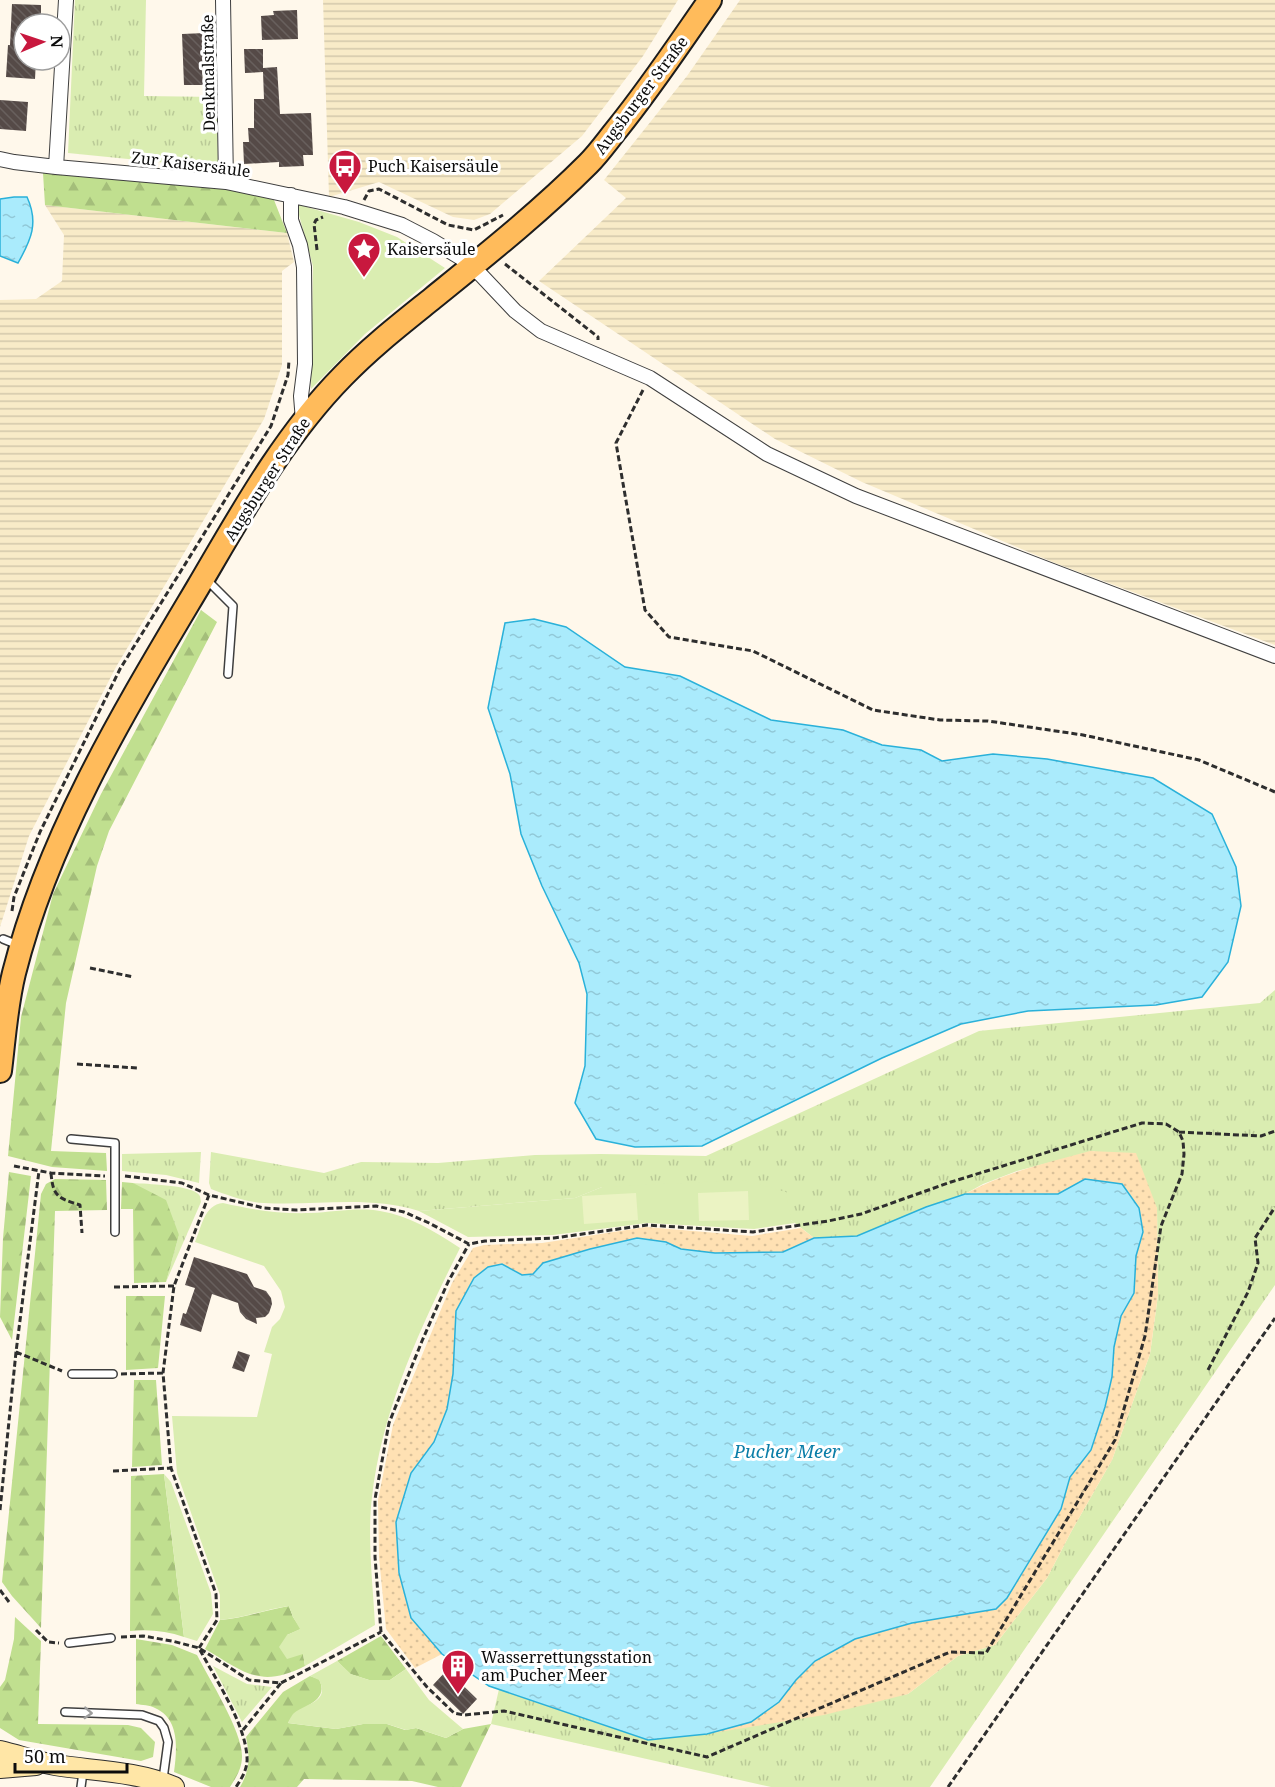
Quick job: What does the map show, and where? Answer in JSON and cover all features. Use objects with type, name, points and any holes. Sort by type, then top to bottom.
[{"type":"main road","name":"Augsburger Straße","points":[[0,1071],[9,999],[12,943],[40,889],[70,816],[140,684],[254,493],[303,421],[343,376],[376,344],[543,207],[590,162],[640,100],[710,0]]},
{"type":"main road","points":[[0,1751],[52,1764],[82,1777],[108,1770],[168,1784]]},
{"type":"main road","points":[[0,1768],[52,1764]]},
{"type":"street","points":[[56,167],[66,0]]},
{"type":"street","name":"Denkmalstraße","points":[[223,0],[226,182]]},
{"type":"street","name":"Zur Kaisersäule","points":[[0,159],[56,167],[226,182],[359,211],[402,225],[433,241],[472,266],[515,311],[541,331],[650,378],[767,454],[856,496],[1275,656]]},
{"type":"street","points":[[291,195],[291,220],[300,245],[304,267],[305,364],[301,396],[303,421]]},
{"type":"lane","points":[[204,577],[233,606],[228,674]]},
{"type":"lane","points":[[71,1139],[115,1143],[115,1232]]},
{"type":"lane","points":[[72,1374],[113,1374]]},
{"type":"lane","points":[[69,1643],[111,1638]]},
{"type":"lane","points":[[65,1712],[142,1715],[159,1721],[164,1728],[168,1742],[168,1784]]},
{"type":"path","points":[[359,211],[369,191],[379,189],[448,225],[474,230],[502,216],[511,208]]},
{"type":"path","points":[[304,267],[314,266],[318,261],[314,224],[321,217],[330,219]]},
{"type":"path","points":[[489,252],[598,337],[599,355]]},
{"type":"path","points":[[12,943],[11,916],[14,897],[45,822],[120,669],[271,426],[288,375],[290,357]]},
{"type":"path","points":[[650,378],[616,443],[645,610],[669,637],[753,651],[873,710],[940,720],[988,721],[1083,735],[1199,760],[1275,792]]},
{"type":"path","points":[[90,968],[134,976]]},
{"type":"path","points":[[77,1064],[137,1068]]},
{"type":"path","points":[[124,1176],[182,1183],[209,1195],[264,1208],[296,1210],[376,1206],[404,1212],[429,1222],[469,1244],[485,1241],[554,1238],[647,1225],[753,1232],[861,1214],[951,1182],[1142,1123],[1166,1124],[1179,1132],[1261,1136],[1275,1131]]},
{"type":"path","points":[[469,1244],[430,1321],[389,1424],[375,1499],[375,1557],[381,1632],[427,1687],[454,1713],[464,1716],[504,1711],[707,1757],[950,1652],[986,1653],[1115,1440],[1145,1336],[1161,1226],[1182,1174],[1184,1141],[1179,1132]]},
{"type":"path","points":[[14,1166],[51,1173],[105,1176]]},
{"type":"path","points":[[0,1510],[16,1352],[39,1171]]},
{"type":"path","points":[[51,1173],[52,1189],[61,1199],[80,1205],[82,1233]]},
{"type":"path","points":[[199,1648],[217,1620],[216,1594],[171,1468],[163,1373],[174,1286],[209,1195]]},
{"type":"path","points":[[1208,1370],[1248,1292],[1258,1263],[1255,1238],[1275,1207]]},
{"type":"path","points":[[114,1287],[174,1286]]},
{"type":"path","points":[[948,1787],[1275,1318]]},
{"type":"path","points":[[16,1352],[72,1374]]},
{"type":"path","points":[[113,1374],[163,1373]]},
{"type":"path","points":[[113,1471],[171,1468]]},
{"type":"path","points":[[0,1590],[9,1602]]},
{"type":"path","points":[[36,1630],[48,1642],[69,1643]]},
{"type":"path","points":[[242,1731],[281,1683],[381,1632]]},
{"type":"path","points":[[111,1638],[142,1636],[199,1648],[249,1680],[281,1683]]},
{"type":"path","points":[[199,1648],[242,1731],[248,1759],[244,1774],[236,1787]]},
{"type":"shaded area","points":[[323,0],[678,0],[643,56],[582,136],[490,214],[474,220],[453,217],[379,182],[329,197]]},
{"type":"shaded area","points":[[740,0],[1275,0],[1275,645],[1055,563],[862,482],[775,439],[539,281],[626,198],[604,180],[687,76]]},
{"type":"shaded area","points":[[45,205],[287,233],[294,262],[282,271],[282,365],[264,419],[116,667],[29,836],[0,927],[0,300],[36,299],[62,281],[64,235]]},
{"type":"green space","points":[[75,0],[146,0],[144,96],[217,97],[218,168],[68,153]]},
{"type":"green space","points":[[43,173],[223,188],[274,200],[287,233],[45,205]]},
{"type":"green space","points":[[296,204],[359,222],[397,237],[445,268],[365,334],[311,389],[313,266]]},
{"type":"green space","points":[[201,610],[217,622],[109,831],[97,866],[66,1003],[51,1151],[106,1153],[107,1171],[52,1167],[8,1156],[21,1017],[53,894],[101,794]]},
{"type":"green space","points":[[1275,990],[1275,1285],[930,1787],[771,1787],[491,1724],[499,1689],[648,1740],[908,1694],[958,1656],[995,1645],[1047,1578],[1112,1460],[1150,1354],[1158,1295],[1157,1208],[1094,1151],[1017,1171],[857,1236],[814,1238],[791,1220],[602,1187],[575,1198],[419,1211],[381,1203],[257,1202],[211,1189],[209,1183],[211,1152],[324,1173],[361,1162],[438,1163],[535,1155],[706,1156],[979,1031],[1260,1003]]},
{"type":"green space","points":[[201,1152],[199,1183],[166,1175],[122,1171],[122,1154]]},
{"type":"green space","points":[[9,1172],[31,1176],[12,1340],[0,1317],[3,1238]]},
{"type":"green space","points":[[55,1179],[106,1180],[107,1210],[55,1211],[41,1628],[2,1582],[41,1194],[46,1184]]},
{"type":"green space","points":[[743,1180],[786,1192],[791,1220],[795,1223],[754,1229],[647,1223],[553,1235],[468,1237],[419,1211],[575,1198],[602,1187]]},
{"type":"green space","points":[[122,1182],[133,1183],[166,1200],[179,1235],[166,1282],[134,1283],[133,1209],[121,1209]]},
{"type":"green space","points":[[133,1183],[184,1188],[192,1190],[200,1197],[201,1202],[166,1282],[179,1235]]},
{"type":"green space","points":[[748,1191],[749,1220],[699,1221],[698,1193]]},
{"type":"green space","points":[[636,1193],[638,1220],[584,1224],[582,1196]]},
{"type":"green space","points":[[223,1203],[256,1210],[288,1213],[372,1210],[391,1213],[412,1220],[460,1248],[431,1307],[405,1369],[384,1432],[372,1497],[370,1528],[375,1625],[305,1666],[303,1654],[287,1659],[279,1647],[287,1635],[300,1629],[289,1606],[220,1620],[220,1595],[177,1473],[172,1416],[257,1417],[272,1354],[264,1352],[272,1327],[280,1319],[285,1307],[281,1291],[264,1266],[195,1242],[208,1212]]},
{"type":"green space","points":[[126,1296],[165,1296],[158,1368],[126,1370]]},
{"type":"green space","points":[[134,1380],[156,1380],[162,1465],[132,1467]]},
{"type":"green space","points":[[164,1474],[184,1637],[158,1631],[130,1631],[131,1476]]},
{"type":"green space","points":[[164,1474],[171,1482],[211,1593],[213,1614],[197,1641],[184,1637]]},
{"type":"green space","points":[[289,1606],[301,1629],[287,1635],[303,1653],[305,1666],[289,1673],[264,1677],[242,1671],[205,1649],[220,1620]]},
{"type":"green space","points":[[15,1617],[41,1641],[38,1724],[128,1725],[141,1728],[155,1742],[153,1757],[141,1761],[19,1740],[0,1728],[0,1687],[5,1680],[14,1639]]},
{"type":"green space","points":[[381,1636],[406,1669],[390,1680],[369,1680],[350,1674],[337,1661]]},
{"type":"green space","points":[[136,1639],[172,1645],[197,1655],[217,1691],[241,1746],[241,1765],[230,1787],[211,1787],[174,1772],[176,1745],[169,1719],[153,1707],[136,1704]]},
{"type":"green space","points":[[337,1661],[351,1674],[369,1680],[390,1680],[406,1669],[429,1700],[463,1729],[446,1738],[416,1728],[406,1730],[387,1724],[363,1724],[336,1729],[288,1723],[293,1714],[315,1702],[322,1693],[319,1680],[310,1676]]},
{"type":"green space","points":[[213,1666],[247,1684],[272,1687],[242,1722]]},
{"type":"green space","points":[[310,1676],[319,1679],[322,1687],[321,1694],[288,1723],[336,1729],[363,1724],[387,1724],[405,1730],[416,1728],[446,1738],[463,1729],[491,1724],[461,1787],[438,1787],[412,1781],[304,1779],[297,1787],[240,1787],[246,1775],[248,1763],[246,1737],[283,1692]]},
{"type":"sand","points":[[1090,1151],[1136,1153],[1157,1208],[1158,1295],[1150,1354],[1112,1460],[1047,1578],[995,1645],[958,1656],[908,1694],[824,1715],[707,1734],[751,1722],[779,1702],[815,1661],[855,1639],[912,1623],[1061,1509],[1070,1477],[1091,1450],[1105,1407],[1121,1316],[1134,1293],[1136,1256],[1143,1232],[1139,1208],[1085,1179],[1058,1194],[965,1194],[1011,1174]]},
{"type":"sand","points":[[646,1227],[752,1236],[801,1228],[814,1238],[783,1252],[715,1253],[681,1249],[666,1242],[637,1238],[543,1263],[533,1274],[522,1275],[502,1264],[453,1374],[447,1409],[434,1442],[411,1473],[411,1618],[442,1654],[415,1668],[386,1629],[379,1557],[378,1500],[393,1425],[452,1283],[473,1248],[484,1245],[542,1243]]},
{"type":"water","points":[[27,197],[31,206],[33,223],[27,247],[18,263],[0,256],[0,199]]},
{"type":"water","points":[[534,619],[566,627],[625,667],[680,676],[771,720],[843,730],[882,745],[921,750],[942,761],[993,754],[1047,759],[1153,778],[1212,814],[1236,867],[1241,906],[1228,962],[1202,997],[1156,1005],[1028,1011],[961,1024],[882,1058],[702,1146],[635,1147],[596,1139],[575,1103],[585,1066],[587,994],[579,963],[542,886],[521,834],[510,774],[488,708],[505,623]]},
{"type":"water","name":"Pucher Meer","points":[[1085,1179],[1122,1184],[1139,1208],[1143,1232],[1136,1256],[1134,1293],[1121,1316],[1114,1347],[1112,1377],[1091,1450],[1070,1477],[1061,1509],[1007,1598],[996,1609],[912,1623],[855,1639],[815,1661],[779,1702],[751,1722],[707,1734],[648,1740],[489,1686],[442,1654],[411,1618],[399,1573],[396,1522],[411,1473],[434,1442],[447,1409],[453,1374],[456,1311],[474,1278],[488,1267],[502,1264],[522,1275],[533,1274],[543,1263],[637,1238],[666,1242],[681,1249],[715,1253],[783,1252],[814,1238],[857,1236],[926,1207],[965,1194],[1058,1194]]},
{"type":"building","points":[[12,4],[41,5],[41,12],[12,12],[12,72],[35,72],[35,79],[6,77],[8,45],[10,45]]},
{"type":"building","points":[[297,10],[298,39],[262,40],[261,16],[274,15],[273,11]]},
{"type":"building","points":[[205,33],[207,67],[202,67],[203,85],[184,85],[182,34]]},
{"type":"building","points":[[244,49],[263,49],[263,68],[277,67],[280,114],[311,113],[313,155],[303,155],[304,166],[279,167],[279,162],[244,164],[243,142],[249,142],[248,128],[254,128],[254,99],[264,99],[263,72],[245,73]]},
{"type":"building","points":[[0,100],[28,102],[26,131],[0,129]]},
{"type":"building","points":[[194,1257],[247,1274],[254,1287],[266,1291],[271,1298],[269,1313],[265,1317],[256,1318],[257,1324],[246,1319],[240,1312],[238,1303],[212,1294],[201,1332],[180,1325],[195,1288],[185,1285]]},
{"type":"building","points":[[238,1351],[250,1355],[244,1372],[232,1368]]},
{"type":"building","name":"Wasserrettungsstation am Pucher Meer","points":[[447,1670],[477,1699],[463,1714],[433,1685]]},
{"type":"place","name":"Puch Kaisersäule","points":[[345,195]]},
{"type":"place","name":"Kaisersäule","points":[[364,278]]},
{"type":"place","name":"Wasserrettungsstation am Pucher Meer","points":[[458,1695]]}]
